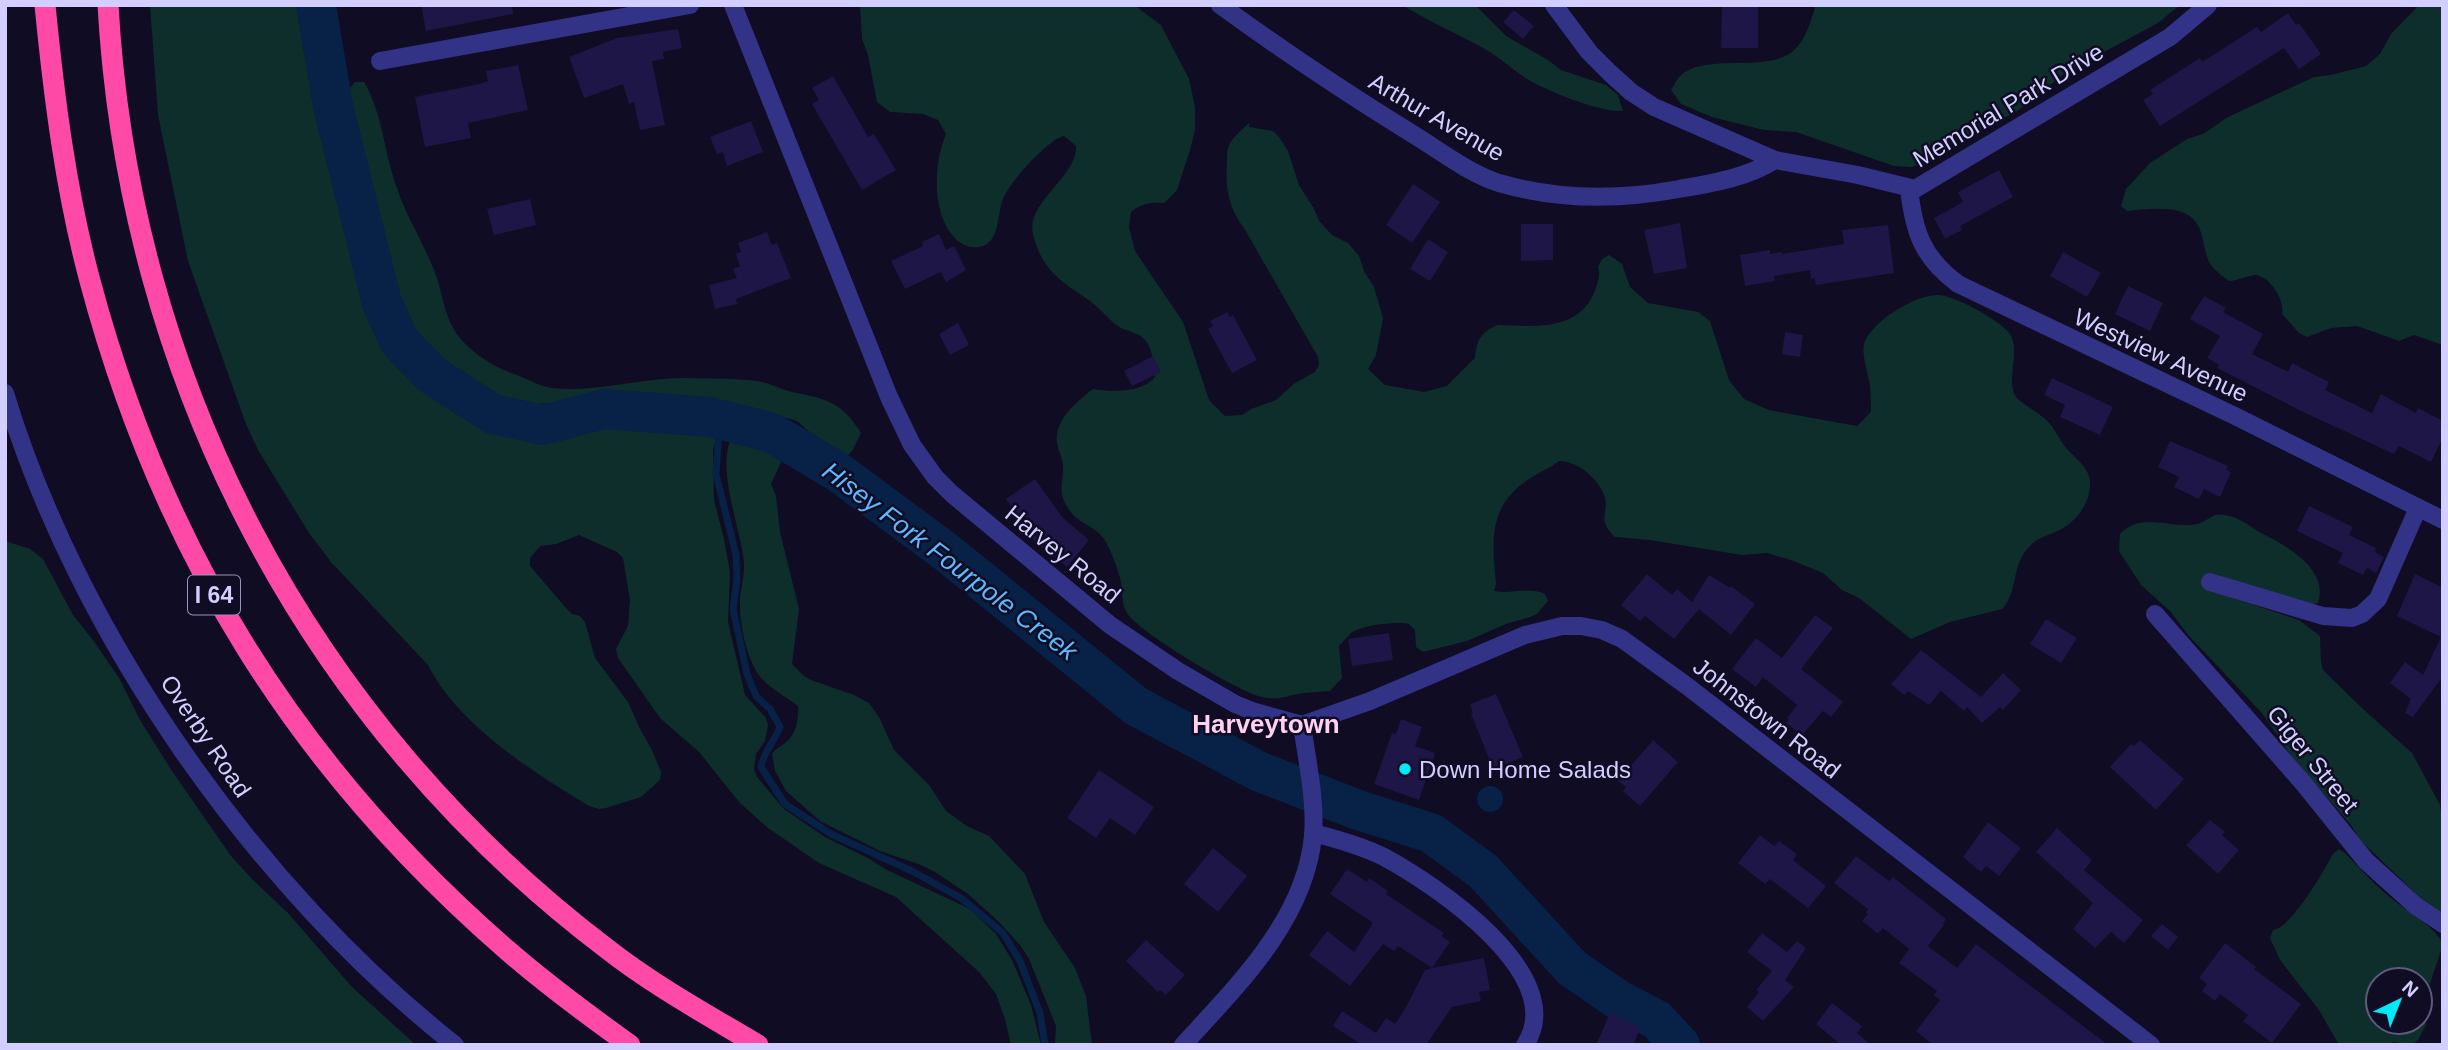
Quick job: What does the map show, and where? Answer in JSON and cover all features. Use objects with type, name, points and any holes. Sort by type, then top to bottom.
[{"type":"highway","name":"I 64","points":[[46,5],[53,81],[65,159],[89,278],[110,353],[136,428],[168,505],[244,648],[337,778],[447,896],[568,1000],[630,1045]]},
{"type":"highway","name":"I 64","points":[[108,5],[114,83],[127,163],[143,243],[166,324],[191,398],[224,475],[260,547],[299,615],[343,681],[391,740],[444,803],[501,859],[607,949],[650,979],[758,1045]]},
{"type":"street","points":[[380,61],[690,5]]},
{"type":"street","name":"Harvey Road","points":[[733,5],[889,397],[901,425],[923,463],[970,510],[1110,625],[1145,650],[1235,704],[1302,725]]},
{"type":"street","name":"Arthur Avenue","points":[[1220,5],[1360,101],[1470,169],[1504,184],[1587,197],[1632,197],[1736,178],[1775,160]]},
{"type":"street","name":"Memorial Park Drive","points":[[1554,5],[1589,52],[1631,92],[1654,107],[1775,160],[1858,175],[1909,189],[1923,186],[2170,37],[2208,5]]},
{"type":"street","name":"Westview Avenue","points":[[1909,189],[1912,217],[1922,247],[1944,274],[1958,284],[2235,416],[2443,520]]},
{"type":"street","name":"Overby Road","points":[[5,393],[47,510],[81,580],[146,694],[205,782],[310,910],[382,983],[455,1045]]},
{"type":"street","points":[[2210,582],[2323,616],[2352,618],[2362,614],[2378,599],[2418,508]]},
{"type":"street","name":"Giger Street","points":[[2155,614],[2296,773],[2366,861],[2416,906],[2443,924]]},
{"type":"street","name":"Johnstown Road","points":[[1302,725],[1370,701],[1525,635],[1562,625],[1602,630],[1622,639],[1687,686],[2151,1045]]},
{"type":"street","points":[[1182,1045],[1231,993],[1262,953],[1288,915],[1301,888],[1310,859],[1313,824],[1302,725]]},
{"type":"street","points":[[1313,824],[1392,862],[1441,894],[1499,944],[1530,989],[1534,1015],[1525,1045]]},
{"type":"green space","points":[[150,5],[309,5],[315,64],[322,78],[325,110],[352,198],[372,303],[408,367],[427,384],[461,401],[487,419],[511,429],[534,432],[576,430],[609,421],[637,419],[660,413],[698,424],[717,435],[713,450],[714,500],[730,572],[728,622],[745,695],[766,718],[768,725],[765,741],[756,754],[754,769],[757,777],[784,809],[825,837],[970,909],[996,934],[1012,960],[1031,1005],[1041,1045],[1011,1045],[996,994],[979,972],[896,897],[819,863],[768,828],[739,802],[699,752],[660,718],[618,658],[616,649],[628,626],[630,600],[623,558],[617,552],[579,535],[556,544],[540,546],[530,558],[530,566],[566,608],[585,622],[595,658],[628,702],[661,772],[660,780],[641,797],[599,809],[589,806],[522,763],[478,727],[458,708],[428,665],[331,562],[309,533],[258,450],[246,424],[188,261],[158,115]]},
{"type":"green space","points":[[860,5],[1134,5],[1161,25],[1189,79],[1195,107],[1195,130],[1177,190],[1164,203],[1146,204],[1131,212],[1129,227],[1135,251],[1183,322],[1209,400],[1225,416],[1242,415],[1276,400],[1295,383],[1315,372],[1319,365],[1318,357],[1231,205],[1227,179],[1228,149],[1234,138],[1249,123],[1249,127],[1273,131],[1279,137],[1288,151],[1299,185],[1320,222],[1332,235],[1348,243],[1359,256],[1374,287],[1383,318],[1376,355],[1368,369],[1385,385],[1424,392],[1447,386],[1475,358],[1480,338],[1492,327],[1539,326],[1565,321],[1577,315],[1594,293],[1599,277],[1598,267],[1602,259],[1609,255],[1622,264],[1630,287],[1648,303],[1698,312],[1710,321],[1729,380],[1744,399],[1769,410],[1857,426],[1871,412],[1870,385],[1864,360],[1864,344],[1868,336],[1884,319],[1905,305],[1927,296],[1944,296],[1976,309],[2010,334],[2014,349],[2013,391],[2016,397],[2046,420],[2085,468],[2090,483],[2088,499],[2075,519],[2062,529],[2037,540],[2025,552],[2017,568],[2011,594],[2002,609],[1950,622],[1911,639],[1859,598],[1842,590],[1823,573],[1791,560],[1767,553],[1742,555],[1615,537],[1606,526],[1605,497],[1598,484],[1587,472],[1573,464],[1559,461],[1514,491],[1499,514],[1495,527],[1494,591],[1532,591],[1545,594],[1548,601],[1537,614],[1467,641],[1423,652],[1416,647],[1415,630],[1409,624],[1388,623],[1363,628],[1351,633],[1339,646],[1342,678],[1330,691],[1273,698],[1250,693],[1190,660],[1135,622],[1125,609],[1120,577],[1106,542],[1074,515],[1063,498],[1063,466],[1057,438],[1066,414],[1093,389],[1135,389],[1155,377],[1152,356],[1146,341],[1140,335],[1118,326],[1094,304],[1062,281],[1047,266],[1037,247],[1033,223],[1037,211],[1069,168],[1076,146],[1064,136],[1050,144],[1007,191],[995,232],[988,243],[970,247],[961,243],[949,231],[939,205],[937,175],[946,134],[938,120],[923,114],[890,112],[877,102],[868,55],[862,39]]},
{"type":"green space","points":[[1402,5],[1475,5],[1506,36],[1561,70],[1606,85],[1618,95],[1623,111],[1588,105],[1536,84],[1495,55]]},
{"type":"green space","points":[[1814,5],[2180,5],[2158,23],[2065,73],[2016,112],[1912,167],[1894,166],[1796,132],[1764,130],[1712,117],[1681,104],[1671,90],[1680,76],[1691,69],[1719,63],[1766,61],[1792,52],[1806,32]]},
{"type":"green space","points":[[2419,5],[2443,5],[2443,345],[2414,335],[2399,341],[2357,326],[2331,328],[2307,337],[2299,333],[2282,314],[2279,296],[2267,280],[2256,275],[2229,281],[2215,270],[2209,262],[2198,225],[2189,216],[2163,209],[2127,211],[2121,206],[2126,189],[2150,163],[2187,139],[2203,134],[2228,117],[2314,77],[2366,66],[2380,54],[2391,34]]},
{"type":"green space","points":[[355,82],[364,82],[370,94],[397,188],[434,270],[450,322],[460,338],[479,356],[502,369],[551,388],[585,388],[671,378],[761,382],[815,397],[840,408],[861,433],[852,451],[846,457],[826,447],[797,421],[747,406],[614,395],[582,403],[515,404],[491,398],[467,378],[430,358],[402,328],[395,313],[384,255],[356,148],[348,96]]},
{"type":"green space","points":[[735,433],[764,438],[780,451],[783,458],[771,484],[776,496],[780,532],[799,609],[792,664],[811,680],[869,703],[879,717],[894,750],[929,785],[946,811],[967,826],[989,836],[1025,874],[1044,922],[1075,968],[1086,996],[1092,1045],[1055,1045],[1056,1026],[1029,959],[998,921],[968,894],[921,865],[880,851],[820,821],[786,791],[775,771],[772,754],[792,736],[798,706],[772,688],[756,671],[743,635],[740,600],[744,563],[730,496],[726,460]]},
{"type":"green space","points":[[2215,515],[2230,516],[2285,546],[2305,562],[2318,581],[2318,603],[2310,605],[2230,597],[2299,620],[2320,636],[2323,670],[2412,753],[2440,805],[2443,824],[2443,915],[2428,905],[2360,840],[2351,825],[2291,756],[2262,713],[2189,636],[2170,611],[2141,585],[2119,551],[2120,534],[2136,524],[2153,522],[2193,525]]},
{"type":"green space","points":[[5,541],[30,549],[43,559],[73,615],[119,678],[140,720],[172,771],[231,856],[288,913],[352,987],[416,1045],[5,1045]]},
{"type":"green space","points":[[2339,849],[2385,893],[2439,937],[2443,944],[2434,972],[2434,966],[2364,966],[2364,1036],[2420,1036],[2412,1045],[2394,1042],[2387,1045],[2339,1045],[2319,1010],[2280,960],[2270,938],[2273,930],[2289,919],[2315,885],[2333,854]]},
{"type":"water","points":[[1490,786],[1499,790],[1503,799],[1499,808],[1490,812],[1481,808],[1477,799],[1481,790]]},
{"type":"building","points":[[421,5],[512,5],[513,14],[426,31]]},
{"type":"building","points":[[1722,6],[1758,7],[1758,48],[1721,48]]},
{"type":"building","points":[[1514,10],[1534,26],[1523,39],[1503,22]]},
{"type":"building","points":[[2288,13],[2296,25],[2299,23],[2321,54],[2299,69],[2284,48],[2160,126],[2143,100],[2153,94],[2150,90],[2200,58],[2202,62],[2257,27],[2261,32]]},
{"type":"building","points":[[678,29],[682,48],[663,52],[664,59],[652,61],[665,125],[640,130],[634,102],[629,104],[623,84],[584,98],[569,57],[617,38]]},
{"type":"building","points":[[518,65],[528,110],[468,123],[471,138],[425,147],[415,97],[480,84],[488,81],[486,71]]},
{"type":"building","points":[[833,76],[868,137],[874,134],[896,170],[862,190],[812,104],[819,100],[812,88]]},
{"type":"building","points":[[751,121],[763,152],[727,166],[723,152],[717,154],[710,137]]},
{"type":"building","points":[[1999,170],[2013,197],[1960,226],[1962,230],[1945,239],[1934,218],[1963,202],[1958,192]]},
{"type":"building","points":[[1413,184],[1440,202],[1412,243],[1386,225]]},
{"type":"building","points":[[530,199],[536,225],[494,235],[487,209]]},
{"type":"building","points":[[1680,223],[1687,268],[1654,274],[1644,230]]},
{"type":"building","points":[[1521,224],[1553,224],[1553,260],[1521,261]]},
{"type":"building","points":[[1888,225],[1894,273],[1816,285],[1814,278],[1811,279],[1810,270],[1774,276],[1775,281],[1745,286],[1740,255],[1770,250],[1770,254],[1782,254],[1844,244],[1842,230]]},
{"type":"building","points":[[767,232],[772,245],[777,243],[791,278],[736,299],[737,304],[715,309],[709,285],[737,278],[733,269],[740,266],[736,254],[741,252],[738,243]]},
{"type":"building","points":[[939,234],[946,250],[954,246],[966,270],[946,282],[941,272],[905,289],[891,261],[923,246],[922,242]]},
{"type":"building","points":[[1428,239],[1448,252],[1430,281],[1410,269]]},
{"type":"building","points":[[2063,252],[2101,273],[2087,297],[2050,276]]},
{"type":"building","points":[[2128,286],[2163,303],[2150,331],[2115,314]]},
{"type":"building","points":[[2204,296],[2226,308],[2223,312],[2263,334],[2252,354],[2288,372],[2292,363],[2329,382],[2325,390],[2372,413],[2381,394],[2416,413],[2418,408],[2443,421],[2443,437],[2431,462],[2399,446],[2394,454],[2217,368],[2219,365],[2207,358],[2220,336],[2190,319]]},
{"type":"building","points":[[1227,312],[1230,317],[1233,315],[1257,360],[1232,373],[1208,329],[1213,326],[1210,321]]},
{"type":"building","points":[[958,323],[969,345],[950,355],[939,334]]},
{"type":"building","points":[[1785,332],[1803,335],[1800,357],[1782,354]]},
{"type":"building","points":[[1153,356],[1161,372],[1132,386],[1124,371]]},
{"type":"building","points":[[2052,378],[2113,407],[2100,435],[2060,417],[2065,405],[2044,395]]},
{"type":"building","points":[[2170,441],[2228,466],[2226,470],[2231,472],[2220,497],[2204,489],[2199,499],[2174,487],[2179,477],[2158,467]]},
{"type":"building","points":[[1035,479],[1062,517],[1089,540],[1067,567],[1035,542],[1006,499]]},
{"type":"building","points":[[2309,506],[2353,527],[2349,535],[2376,548],[2375,552],[2384,557],[2376,573],[2367,568],[2363,575],[2338,563],[2343,553],[2297,531]]},
{"type":"building","points":[[1647,574],[1672,595],[1677,589],[1692,602],[1709,575],[1730,588],[1731,586],[1755,604],[1731,635],[1699,609],[1674,639],[1645,616],[1640,621],[1621,605]]},
{"type":"building","points":[[2415,574],[2443,588],[2443,676],[2413,717],[2405,713],[2411,699],[2390,683],[2405,662],[2423,675],[2441,637],[2397,616]]},
{"type":"building","points":[[1815,615],[1833,628],[1801,669],[1843,702],[1831,717],[1823,711],[1802,735],[1786,723],[1797,705],[1763,677],[1756,687],[1732,669],[1756,638],[1782,658]]},
{"type":"building","points":[[2046,619],[2077,638],[2061,663],[2030,644]]},
{"type":"building","points":[[1389,633],[1393,660],[1352,666],[1348,639]]},
{"type":"building","points":[[1921,650],[1981,697],[2003,673],[2021,690],[2003,710],[2000,707],[1982,723],[1967,707],[1964,711],[1941,691],[1929,705],[1908,691],[1904,695],[1891,684]]},
{"type":"building","points":[[1496,694],[1523,757],[1493,769],[1470,704]]},
{"type":"building","name":"Down Home Salads","points":[[1401,719],[1422,727],[1415,746],[1435,753],[1419,800],[1374,784],[1392,733],[1396,734]]},
{"type":"building","points":[[1653,740],[1678,762],[1640,806],[1623,791],[1626,787],[1618,781]]},
{"type":"building","points":[[2140,740],[2184,779],[2156,810],[2110,767],[2131,744],[2134,746]]},
{"type":"building","points":[[1099,770],[1154,807],[1135,835],[1110,818],[1096,838],[1067,818]]},
{"type":"building","points":[[2210,820],[2225,832],[2222,835],[2239,850],[2218,874],[2186,845]]},
{"type":"building","points":[[1988,822],[2021,848],[1999,876],[1986,866],[1981,872],[1963,857]]},
{"type":"building","points":[[2057,828],[2092,860],[2084,870],[2143,920],[2124,943],[2111,932],[2095,948],[2073,929],[2093,903],[2036,852]]},
{"type":"building","points":[[1760,835],[1774,846],[1779,841],[1797,854],[1793,860],[1826,886],[1808,908],[1770,879],[1765,884],[1738,863]]},
{"type":"building","points":[[1213,848],[1247,876],[1218,912],[1184,884]]},
{"type":"building","points":[[1856,856],[1889,881],[1893,877],[1946,919],[1928,946],[1957,968],[1976,944],[2108,1045],[1933,1045],[1916,1031],[1940,1000],[1934,995],[1937,991],[1899,963],[1909,949],[1883,928],[1878,934],[1862,921],[1868,914],[1868,909],[1834,883]]},
{"type":"building","points":[[1347,869],[1367,882],[1369,878],[1388,891],[1386,894],[1444,933],[1441,936],[1450,942],[1432,968],[1398,946],[1394,951],[1383,944],[1350,986],[1309,955],[1327,931],[1354,952],[1373,923],[1330,894]]},
{"type":"building","points":[[2162,924],[2178,937],[2168,950],[2151,936]]},
{"type":"building","points":[[1762,933],[1787,952],[1797,941],[1806,948],[1785,980],[1794,987],[1763,1021],[1747,1007],[1759,992],[1756,990],[1772,971],[1747,952]]},
{"type":"building","points":[[1146,940],[1185,975],[1166,995],[1160,990],[1158,992],[1126,961]]},
{"type":"building","points":[[2225,943],[2256,967],[2254,969],[2301,1004],[2272,1043],[2243,1021],[2248,1015],[2220,994],[2215,1001],[2202,991],[2207,984],[2199,978]]},
{"type":"building","points":[[1484,958],[1490,990],[1479,992],[1481,1001],[1452,1007],[1426,1045],[1362,1045],[1333,1026],[1342,1011],[1376,1033],[1386,1018],[1395,1024],[1425,970]]},
{"type":"building","points":[[1832,1003],[1862,1026],[1857,1033],[1871,1045],[1841,1045],[1816,1024]]},
{"type":"building","points":[[1610,1013],[1641,1027],[1633,1045],[1596,1045]]},
{"type":"waterway","name":"Hisey Fork Fourpole Creek","points":[[316,5],[333,106],[382,303],[400,342],[432,375],[493,414],[543,425],[604,409],[710,417],[772,433],[838,472],[946,552],[1136,706],[1258,771],[1358,810],[1431,833],[1483,871],[1572,968],[1617,999],[1657,1020],[1680,1045]]},
{"type":"waterway","points":[[720,420],[716,474],[736,555],[737,580],[733,609],[747,674],[756,696],[770,709],[780,727],[761,767],[785,804],[831,834],[912,871],[961,898],[1003,933],[1020,961],[1040,1013],[1045,1045]]},
{"type":"place","name":"Down Home Salads","points":[[1405,769]]},
{"type":"district","name":"Harveytown","points":[[1266,724]]}]
